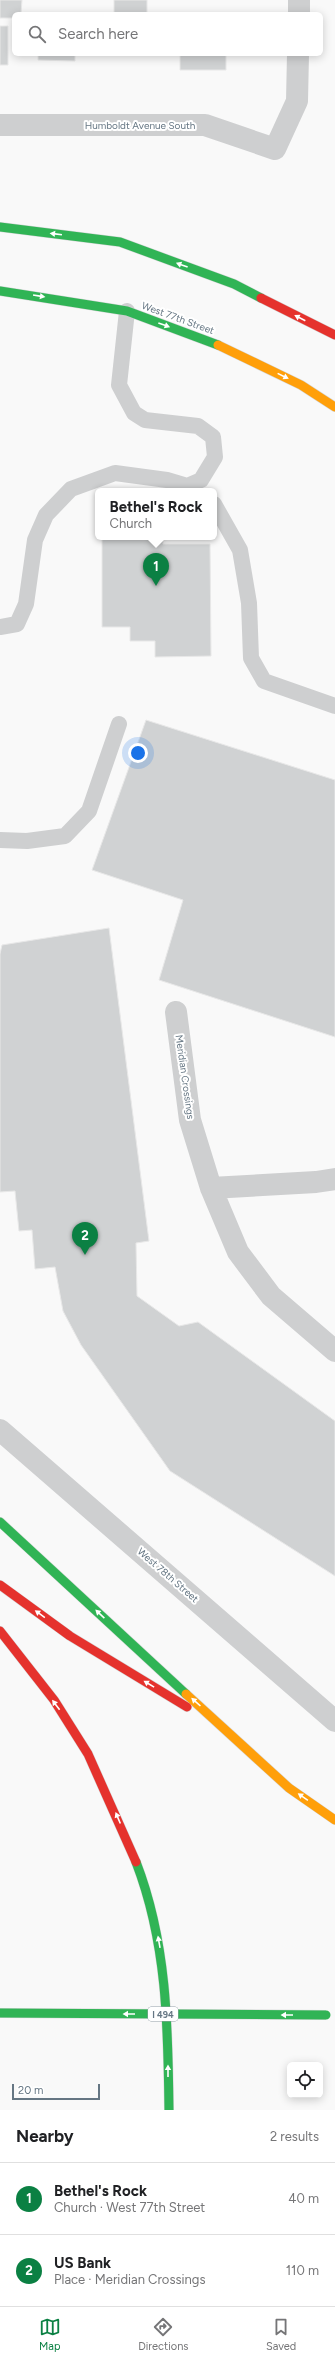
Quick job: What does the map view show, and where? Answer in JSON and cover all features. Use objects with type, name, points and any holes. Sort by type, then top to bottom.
[{"type":"main road","points":[[0,227],[120,242],[234,284],[335,335]]},
{"type":"main road","name":"West 77th Street","points":[[0,291],[127,311],[213,342],[301,385],[335,407]]},
{"type":"main road","points":[[0,1522],[289,1788],[335,1820]]},
{"type":"main road","points":[[0,1585],[70,1636],[231,1734]]},
{"type":"main road","points":[[0,1632],[60,1710],[82,1744],[101,1778],[142,1877],[155,1922],[163,1966],[168,2043],[168,2110]]},
{"type":"main road","name":"I 494","points":[[0,2013],[330,2015]]},
{"type":"street","points":[[299,0],[299,12]]},
{"type":"street","name":"Humboldt Avenue South","points":[[0,125],[205,125],[275,149],[297,101],[298,56]]},
{"type":"street","name":"Meridian Crossings","points":[[176,1012],[190,1120],[211,1188],[238,1252],[271,1296],[335,1351]]},
{"type":"street","points":[[211,1188],[316,1182],[335,1179]]},
{"type":"street","name":"West 78th Street","points":[[0,1430],[335,1721]]},
{"type":"lane","points":[[0,627],[17,624],[26,604],[36,540],[46,515],[71,489],[115,474],[167,480],[188,486],[204,486],[215,457],[213,437],[198,426],[145,420],[134,413],[119,385],[127,311]]},
{"type":"lane","points":[[217,509],[240,550],[249,603],[251,658],[264,681],[335,706]]},
{"type":"lane","points":[[0,840],[27,841],[65,836],[89,811],[119,724]]},
{"type":"building","points":[[0,0],[22,0],[21,12],[12,12],[12,18],[0,18]]},
{"type":"building","points":[[114,0],[147,0],[147,12],[114,12]]},
{"type":"building","points":[[0,26],[8,26],[8,65],[0,65]]},
{"type":"building","points":[[38,56],[75,56],[75,61],[38,60]]},
{"type":"building","points":[[180,56],[226,56],[226,70],[180,70]]},
{"type":"building","points":[[102,540],[163,540],[163,544],[210,544],[211,656],[155,657],[155,641],[130,641],[130,627],[102,627]]},
{"type":"building","points":[[146,720],[335,780],[335,1037],[159,980],[183,900],[92,870]]},
{"type":"building","points":[[109,928],[149,1241],[136,1243],[137,1296],[179,1326],[198,1322],[335,1421],[335,1576],[170,1471],[81,1345],[63,1311],[55,1267],[35,1269],[32,1230],[19,1231],[15,1191],[0,1192],[0,954],[2,945]]},
{"type":"traffic: fast","points":[[0,227],[120,242],[234,284],[261,298]]},
{"type":"traffic: fast","points":[[0,291],[127,311],[218,345]]},
{"type":"traffic: fast","points":[[0,1522],[186,1694]]},
{"type":"traffic: fast","points":[[136,1862],[146,1892],[160,1953],[164,1984],[168,2047],[169,2110]]},
{"type":"traffic: fast","points":[[0,2013],[326,2015]]},
{"type":"traffic: slow","points":[[218,345],[301,385],[335,407]]},
{"type":"traffic: slow","points":[[186,1694],[289,1788],[335,1820]]},
{"type":"traffic: jam","points":[[261,298],[335,335]]},
{"type":"traffic: jam","points":[[0,1585],[70,1636],[187,1707]]},
{"type":"traffic: jam","points":[[0,1631],[54,1700],[88,1754],[136,1862]]},
{"type":"place","name":"Bethel's Rock","points":[[156,586]]},
{"type":"place","name":"US Bank","points":[[85,1255]]}]
